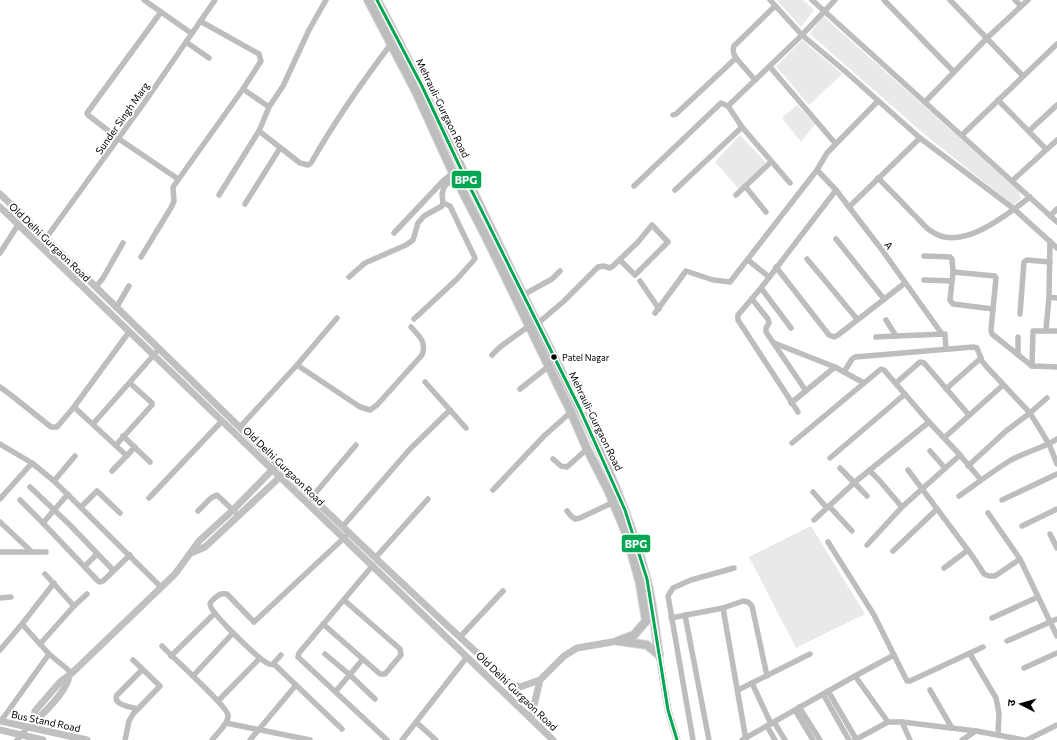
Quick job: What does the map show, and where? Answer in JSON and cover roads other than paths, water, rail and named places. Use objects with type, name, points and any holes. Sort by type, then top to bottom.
[{"type":"main road","name":"Mehrauli-Gurgaon Road","points":[[368,0],[533,325],[580,409],[610,474],[625,510],[647,579],[668,710],[677,740]]},
{"type":"main road","name":"Mehrauli-Gurgaon Road","points":[[377,0],[418,77],[455,171],[523,295],[533,325]]},
{"type":"main road","name":"Old Delhi Gurgaon Road","points":[[0,194],[116,308],[343,526],[347,535],[373,566],[553,740]]},
{"type":"main road","name":"Old Delhi Gurgaon Road","points":[[0,207],[273,469],[347,535],[376,557],[454,632],[512,684],[520,687],[540,680]]},
{"type":"main road","name":"Mehrauli-Gurgaon Road","points":[[547,352],[549,366],[587,449],[614,502],[626,533],[640,584],[646,621],[634,635],[618,641]]},
{"type":"main road","points":[[31,725],[35,711],[60,682],[175,574],[199,541],[233,510],[273,469]]},
{"type":"main road","points":[[191,553],[205,547],[240,516],[281,476]]},
{"type":"main road","points":[[448,638],[454,632]]},
{"type":"main road","points":[[531,718],[540,680],[564,656],[577,648],[618,641],[647,645],[659,655]]},
{"type":"main road","name":"Bus Stand Road","points":[[0,721],[31,725],[87,740]]},
{"type":"main road","name":"Bus Stand Road","points":[[0,730],[20,738],[43,740]]},
{"type":"street","points":[[144,0],[191,33]]},
{"type":"street","name":"Sunder Singh Marg","points":[[41,245],[119,138],[215,0]]},
{"type":"street","points":[[219,195],[259,131],[269,106],[283,86],[326,0]]},
{"type":"street","points":[[770,0],[802,34],[920,138],[1014,209],[1057,248]]},
{"type":"street","points":[[812,0],[1057,222]]},
{"type":"street","points":[[728,106],[770,67],[835,0]]},
{"type":"street","points":[[884,0],[954,72]]},
{"type":"street","points":[[950,0],[1023,76]]},
{"type":"street","points":[[1015,0],[1021,6]]},
{"type":"street","points":[[925,102],[987,38],[1028,0]]},
{"type":"street","points":[[755,80],[733,55],[734,46],[775,6]]},
{"type":"street","points":[[161,12],[87,113],[119,138],[178,179]]},
{"type":"street","points":[[141,257],[172,206],[174,201],[173,187],[243,89],[261,61],[259,54],[200,21]]},
{"type":"street","points":[[186,42],[209,58]]},
{"type":"street","points":[[259,131],[300,163],[308,165],[311,163],[322,142],[363,81],[391,44]]},
{"type":"street","points":[[962,135],[1057,44]]},
{"type":"street","points":[[673,114],[676,114],[736,58]]},
{"type":"street","points":[[770,67],[836,143]]},
{"type":"street","points":[[243,89],[269,106]]},
{"type":"street","points":[[998,100],[1046,149]]},
{"type":"street","points":[[640,281],[657,311],[686,271],[713,280],[730,282],[817,170],[823,158],[878,101]]},
{"type":"street","points":[[634,186],[720,103],[728,106],[742,127],[790,183]]},
{"type":"street","points":[[1029,131],[1057,105]]},
{"type":"street","points":[[675,190],[742,127]]},
{"type":"street","points":[[849,207],[920,138]]},
{"type":"street","points":[[1012,181],[1057,140]]},
{"type":"street","points":[[245,204],[280,148]]},
{"type":"street","points":[[736,195],[771,162]]},
{"type":"street","name":"A","points":[[817,170],[836,190],[882,250],[942,334]]},
{"type":"street","points":[[349,277],[365,263],[406,245],[413,240],[418,223],[424,216],[442,206],[442,194],[444,187],[455,171]]},
{"type":"street","points":[[394,233],[443,180],[455,171]]},
{"type":"street","points":[[878,178],[930,231],[945,237],[955,238],[976,232],[989,226],[1030,198]]},
{"type":"street","points":[[745,186],[766,212]]},
{"type":"street","points":[[798,412],[738,320],[738,315],[761,288],[836,190]]},
{"type":"street","points":[[414,319],[456,279],[475,258],[450,206],[443,203]]},
{"type":"street","points":[[1050,216],[1057,209]]},
{"type":"street","points":[[0,253],[18,225]]},
{"type":"street","points":[[492,355],[500,347],[533,325],[564,301],[598,267],[603,266],[611,268],[638,242],[652,225],[668,242],[635,275],[620,260]]},
{"type":"street","points":[[836,239],[884,299]]},
{"type":"street","points":[[1046,330],[1049,297],[1050,241]]},
{"type":"street","points":[[96,287],[103,278],[123,243]]},
{"type":"street","points":[[924,256],[950,257],[953,272],[951,303],[993,309]]},
{"type":"street","points":[[807,259],[857,319]]},
{"type":"street","points":[[748,260],[769,277]]},
{"type":"street","points":[[1020,314],[1024,262],[1027,260],[1050,262]]},
{"type":"street","points":[[776,267],[829,335],[834,337],[905,283]]},
{"type":"street","points":[[523,295],[548,282],[560,271]]},
{"type":"street","points":[[953,272],[995,276],[991,332],[1032,366],[1057,367]]},
{"type":"street","points":[[924,280],[952,281]]},
{"type":"street","points":[[116,308],[129,286]]},
{"type":"street","points":[[761,288],[791,328]]},
{"type":"street","points":[[1049,297],[1057,298]]},
{"type":"street","points":[[752,299],[768,319],[769,322],[766,330],[806,391]]},
{"type":"street","points":[[240,428],[337,318]]},
{"type":"street","points":[[886,320],[896,336]]},
{"type":"street","points":[[297,365],[360,407],[370,410],[377,405],[422,355],[424,349],[423,341],[411,327]]},
{"type":"street","points":[[1032,366],[1031,357],[1033,331],[1057,331]]},
{"type":"street","points":[[0,388],[51,427],[57,427],[74,407],[129,332]]},
{"type":"street","points":[[876,337],[942,334],[946,335],[946,349]]},
{"type":"street","points":[[1018,337],[1018,355]]},
{"type":"street","points":[[774,343],[835,367],[864,383]]},
{"type":"street","points":[[844,372],[852,359],[855,357],[973,347],[977,348],[980,358],[986,366],[1030,413],[1049,444],[1057,464]]},
{"type":"street","points":[[93,424],[159,348]]},
{"type":"street","points":[[946,389],[980,358]]},
{"type":"street","points":[[896,383],[922,362],[968,415]]},
{"type":"street","points":[[520,389],[549,366]]},
{"type":"street","points":[[791,402],[835,367]]},
{"type":"street","points":[[792,443],[881,369],[884,370],[896,383],[981,480]]},
{"type":"street","points":[[425,382],[466,428]]},
{"type":"street","points":[[116,445],[152,406],[152,403],[130,383]]},
{"type":"street","points":[[944,438],[968,415],[1004,385]]},
{"type":"street","points":[[830,458],[905,394]]},
{"type":"street","points":[[968,466],[1006,431],[1047,398]]},
{"type":"street","points":[[74,407],[127,456]]},
{"type":"street","points":[[343,526],[410,449],[450,410]]},
{"type":"street","points":[[494,490],[544,436],[571,412]]},
{"type":"street","points":[[149,498],[222,420]]},
{"type":"street","points":[[814,520],[855,482],[929,422]]},
{"type":"street","points":[[123,436],[150,462]]},
{"type":"street","points":[[959,496],[1012,460],[1057,439]]},
{"type":"street","points":[[0,444],[32,463],[54,481],[161,587]]},
{"type":"street","points":[[312,497],[356,445]]},
{"type":"street","points":[[112,471],[135,447]]},
{"type":"street","points":[[553,459],[561,466],[567,468],[587,449]]},
{"type":"street","points":[[930,451],[945,468]]},
{"type":"street","points":[[867,545],[902,507],[960,455]]},
{"type":"street","points":[[54,481],[75,456]]},
{"type":"street","points":[[0,499],[32,463]]},
{"type":"street","points":[[840,468],[867,496]]},
{"type":"street","points":[[870,470],[902,507]]},
{"type":"street","points":[[908,470],[968,550],[984,574],[995,576],[1020,559]]},
{"type":"street","points":[[1002,500],[1057,474]]},
{"type":"street","points":[[30,487],[55,510],[113,570]]},
{"type":"street","points":[[81,507],[97,491],[120,513]]},
{"type":"street","points":[[813,492],[852,531]]},
{"type":"street","points":[[43,523],[68,494]]},
{"type":"street","points":[[198,511],[211,498],[218,495],[240,516]]},
{"type":"street","points":[[376,557],[428,499]]},
{"type":"street","points":[[20,500],[100,582],[130,555]]},
{"type":"street","points":[[567,511],[575,519],[614,502]]},
{"type":"street","points":[[893,551],[937,509]]},
{"type":"street","points":[[1022,526],[1057,509]]},
{"type":"street","points":[[988,513],[1020,559],[1057,636]]},
{"type":"street","points":[[0,522],[32,552]]},
{"type":"street","points":[[1050,534],[1057,548]]},
{"type":"street","points":[[342,729],[273,664],[268,664],[260,658],[233,633],[215,613],[210,603],[217,596],[224,593],[227,594],[254,622],[347,535]]},
{"type":"street","points":[[828,542],[874,615],[905,678],[910,681],[983,647]]},
{"type":"street","points":[[944,568],[968,550]]},
{"type":"street","points":[[0,552],[46,552]]},
{"type":"street","points":[[85,566],[97,554]]},
{"type":"street","points":[[373,566],[299,653],[298,657],[387,740]]},
{"type":"street","points":[[693,740],[668,596],[673,588],[690,580],[734,568]]},
{"type":"street","points":[[45,574],[74,606]]},
{"type":"street","points":[[0,650],[54,583]]},
{"type":"street","points":[[460,637],[503,591]]},
{"type":"street","points":[[40,644],[74,606],[88,594]]},
{"type":"street","points":[[0,598],[11,597]]},
{"type":"street","points":[[992,618],[1038,597]]},
{"type":"street","points":[[323,624],[380,674],[385,674],[401,655],[398,646],[344,600]]},
{"type":"street","points":[[671,618],[723,608],[743,601],[748,602],[752,606],[767,676]]},
{"type":"street","points":[[723,608],[738,690],[745,739],[825,692],[894,655]]},
{"type":"street","points":[[172,656],[215,613]]},
{"type":"street","points":[[685,615],[709,740]]},
{"type":"street","points":[[1007,642],[1057,619]]},
{"type":"street","points":[[22,624],[49,654],[70,674]]},
{"type":"street","points":[[193,676],[233,633]]},
{"type":"street","points":[[162,646],[218,701],[227,712],[228,715],[226,723],[212,740]]},
{"type":"street","points":[[1024,668],[1057,653]]},
{"type":"street","points":[[0,721],[49,654]]},
{"type":"street","points":[[273,664],[281,654]]},
{"type":"street","points":[[325,654],[375,699]]},
{"type":"street","points":[[738,690],[810,654]]},
{"type":"street","points":[[970,654],[996,698],[999,712],[998,735]]},
{"type":"street","points":[[402,740],[467,657]]},
{"type":"street","points":[[218,701],[260,658]]},
{"type":"street","points":[[336,691],[363,659]]},
{"type":"street","points":[[125,740],[129,722],[133,714],[160,686],[133,660]]},
{"type":"street","points":[[138,709],[119,703],[116,698],[117,695],[142,670]]},
{"type":"street","points":[[854,676],[888,722]]},
{"type":"street","points":[[752,683],[771,724],[775,740]]},
{"type":"street","points":[[250,740],[296,685]]},
{"type":"street","points":[[930,690],[952,728]]},
{"type":"street","points":[[825,692],[856,740],[888,722],[902,722],[976,731],[1025,740],[1057,725]]},
{"type":"street","points":[[825,692],[849,740]]},
{"type":"street","points":[[797,708],[813,740]]},
{"type":"street","points":[[797,708],[820,740]]},
{"type":"street","points":[[416,722],[436,740]]},
{"type":"street","points":[[902,722],[910,740]]},
{"type":"street","points":[[226,723],[310,740]]},
{"type":"street","points":[[771,724],[785,740]]},
{"type":"street","points":[[20,738],[31,725]]},
{"type":"street","points":[[962,740],[976,731]]},
{"type":"place","name":"Patel Nagar","points":[[554,357]]}]
